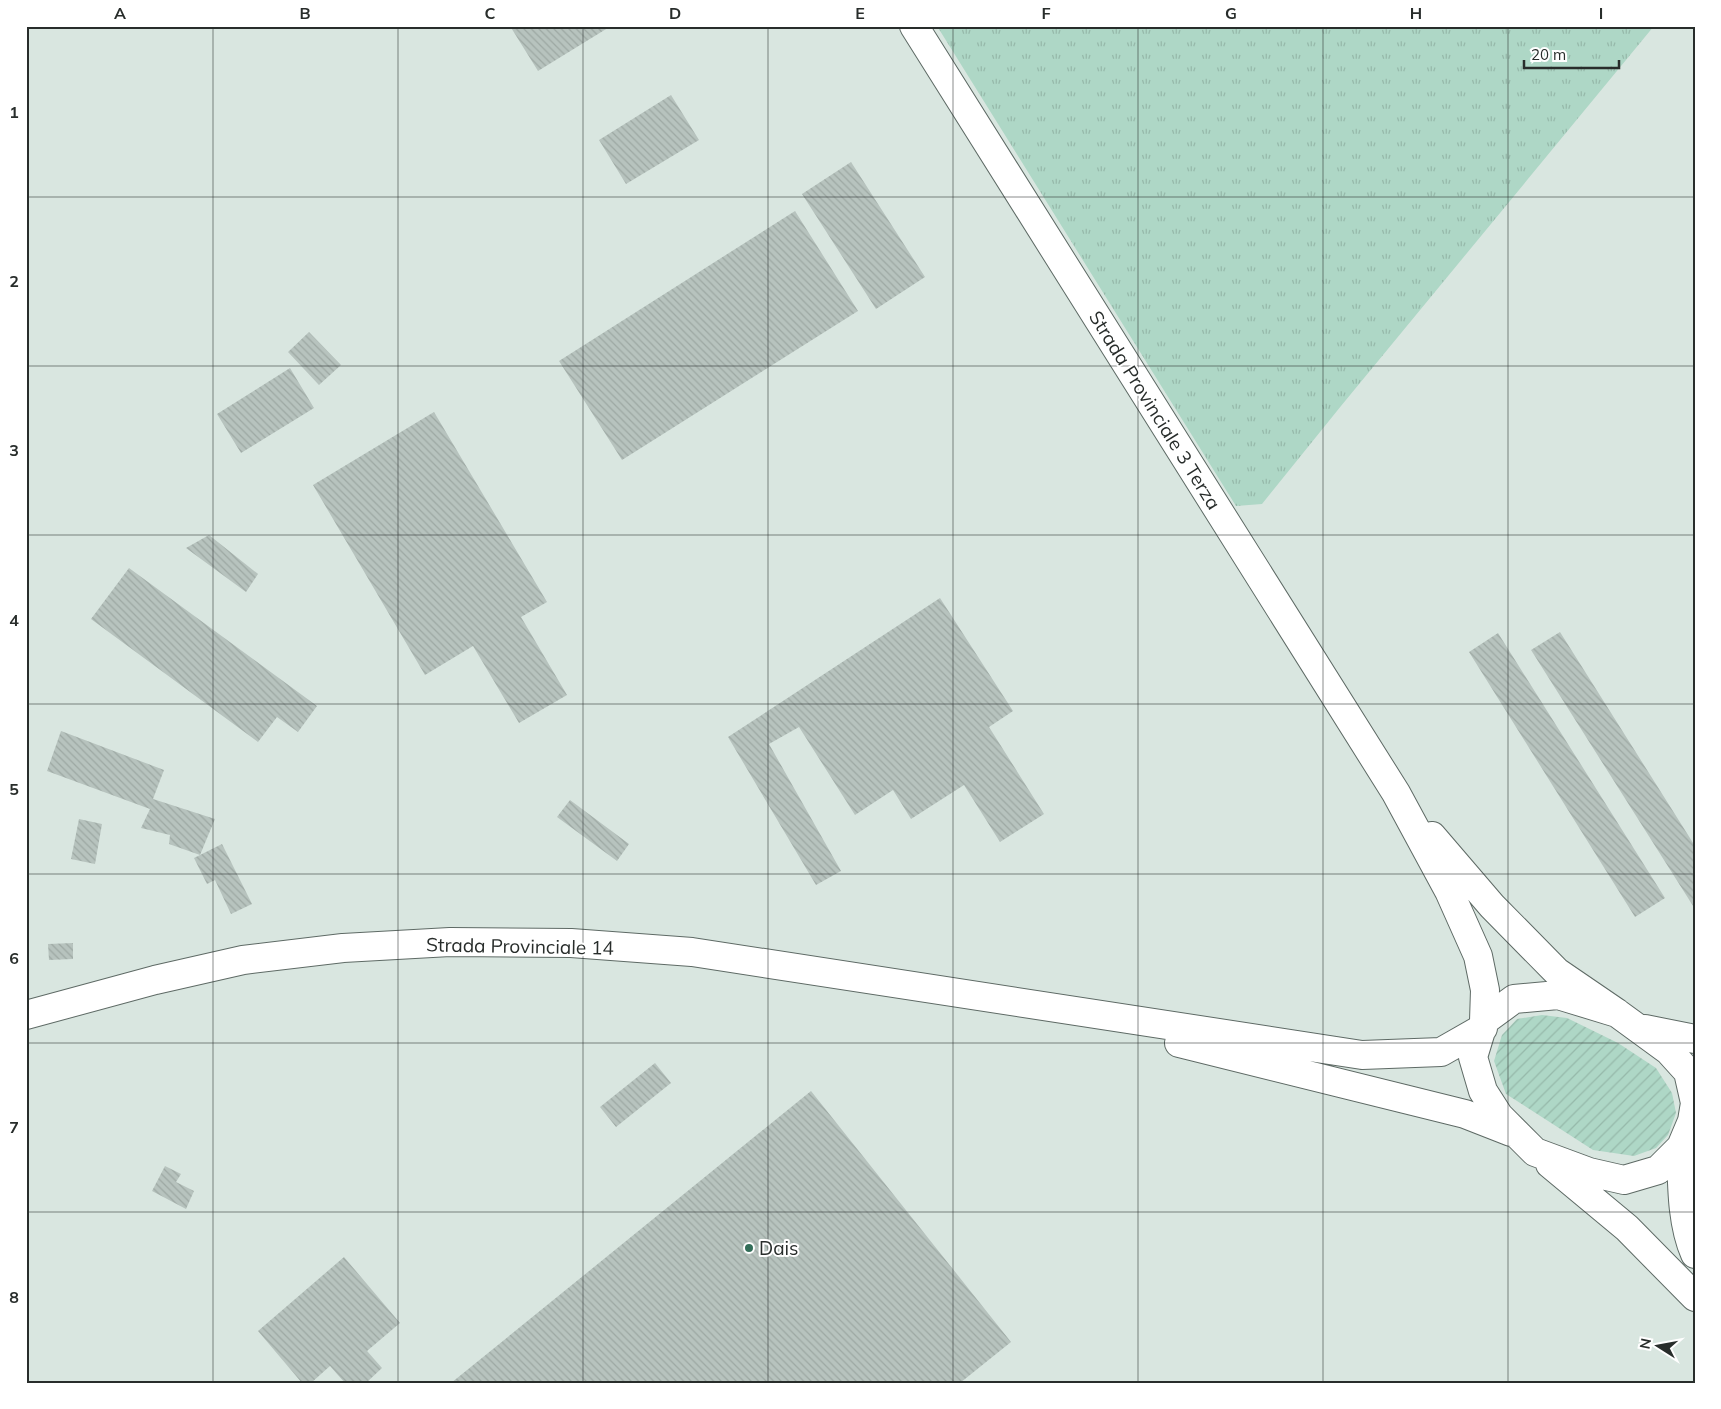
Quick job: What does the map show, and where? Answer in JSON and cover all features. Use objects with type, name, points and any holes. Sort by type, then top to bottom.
[{"type":"main road","name":"Strada Provinciale 3 Terza","points":[[914,26],[1396,793]]},
{"type":"main road","points":[[1018,1001],[1465,1114],[1589,1172],[1624,1180],[1658,1170],[1681,1147],[1693,1120],[1695,1102],[1688,1072],[1669,1051],[1557,972],[1492,906],[1396,793]]},
{"type":"main road","points":[[1396,793],[1449,891],[1478,956],[1485,990],[1484,1024],[1473,1057],[1483,1091],[1499,1116],[1526,1143],[1627,1228],[1695,1297]]},
{"type":"main road","name":"Strada Provinciale 14","points":[[26,1015],[155,980],[243,960],[343,948],[450,942],[571,944],[692,952],[1018,1001]]},
{"type":"main road","points":[[1018,1001],[1362,1055],[1441,1052],[1484,1024],[1514,999],[1558,995],[1627,1020],[1695,1040]]},
{"type":"main road","points":[[1681,1147],[1682,1181],[1688,1238],[1695,1254]]},
{"type":"green space","points":[[937,26],[1654,26],[1262,504],[1236,506]]},
{"type":"green space","points":[[1542,1015],[1567,1018],[1618,1043],[1656,1068],[1672,1093],[1676,1113],[1668,1135],[1656,1148],[1634,1156],[1593,1150],[1506,1094],[1494,1061],[1502,1035],[1517,1019]]},
{"type":"building","points":[[510,26],[611,26],[538,71]]},
{"type":"building","points":[[671,95],[699,140],[626,184],[599,140]]},
{"type":"building","points":[[851,162],[925,277],[876,309],[802,194]]},
{"type":"building","points":[[795,211],[858,311],[622,460],[559,361]]},
{"type":"building","points":[[309,332],[341,365],[319,385],[288,352]]},
{"type":"building","points":[[290,368],[314,408],[241,453],[217,414]]},
{"type":"building","points":[[434,412],[547,602],[521,617],[567,695],[519,723],[473,646],[425,675],[313,485]]},
{"type":"building","points":[[209,535],[258,574],[246,592],[186,548]]},
{"type":"building","points":[[129,568],[317,706],[298,732],[277,717],[258,742],[91,619]]},
{"type":"building","points":[[940,598],[1013,711],[989,727],[1044,814],[1000,842],[964,785],[911,819],[893,790],[855,815],[799,727],[769,744],[841,871],[816,885],[728,737]]},
{"type":"building","points":[[1560,632],[1695,846],[1695,909],[1531,650]]},
{"type":"building","points":[[1498,633],[1665,898],[1635,917],[1469,652]]},
{"type":"building","points":[[61,731],[164,770],[153,799],[215,819],[200,855],[169,844],[170,835],[141,828],[150,809],[47,771]]},
{"type":"building","points":[[570,800],[629,844],[617,861],[557,817]]},
{"type":"building","points":[[79,819],[102,824],[95,864],[71,859]]},
{"type":"building","points":[[222,844],[252,904],[231,914],[215,880],[207,884],[194,858]]},
{"type":"building","points":[[73,943],[73,959],[49,960],[48,944]]},
{"type":"building","points":[[655,1063],[671,1083],[616,1127],[600,1107]]},
{"type":"building","points":[[811,1091],[1011,1342],[960,1383],[451,1383]]},
{"type":"building","points":[[165,1166],[181,1174],[176,1182],[194,1191],[186,1209],[152,1191]]},
{"type":"building","points":[[344,1257],[400,1323],[367,1351],[382,1368],[366,1383],[345,1383],[330,1366],[311,1383],[302,1383],[258,1331]]},
{"type":"place","name":"Dais","points":[[749,1248]]}]
